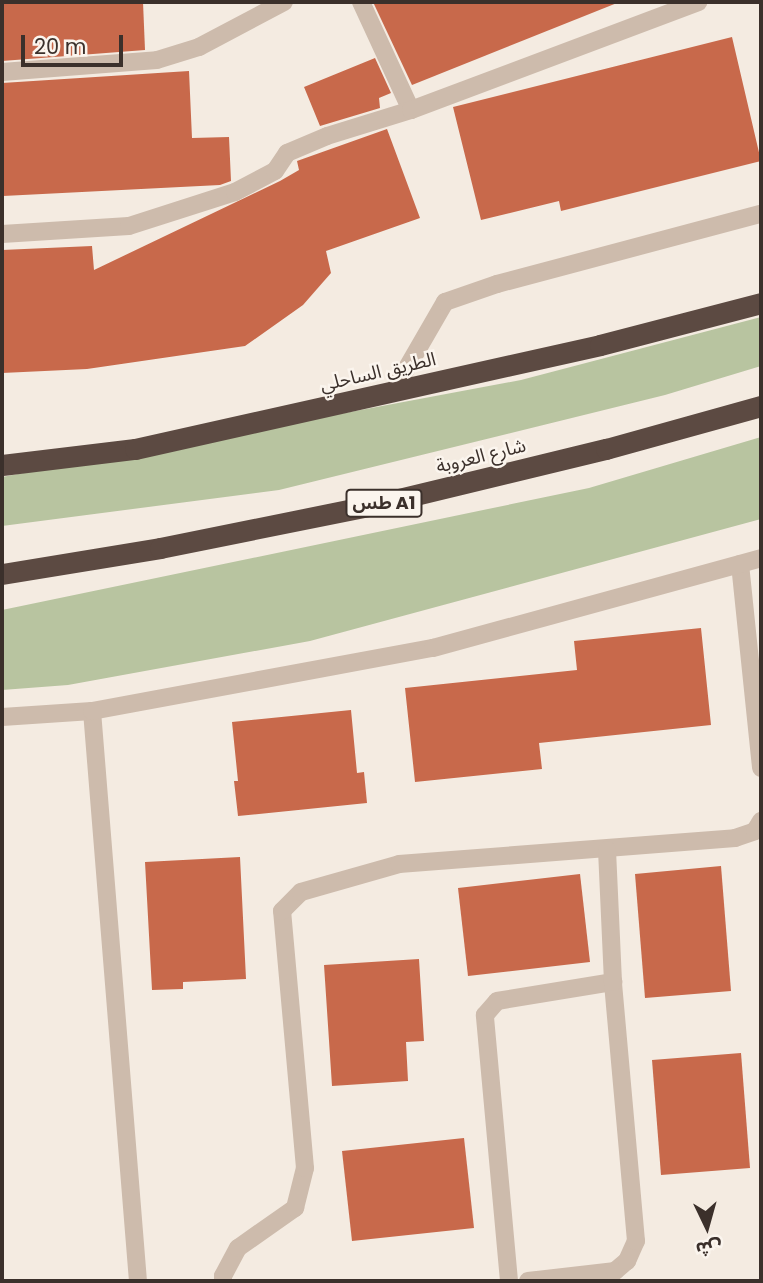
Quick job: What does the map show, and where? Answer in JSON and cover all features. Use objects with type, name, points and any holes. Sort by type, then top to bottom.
[{"type":"highway","name":"الطريق الساحلي","points":[[2,465],[135,449],[600,345],[761,303]]},
{"type":"highway","name":"شارع العروبة","points":[[2,574],[160,548],[374,505],[606,449],[761,406]]},
{"type":"street","points":[[2,72],[158,60],[199,47],[284,2]]},
{"type":"street","points":[[361,2],[411,110]]},
{"type":"street","points":[[2,234],[36,234],[130,226],[235,192],[275,171],[287,153],[327,136],[411,110],[698,2]]},
{"type":"street","points":[[393,392],[445,302],[497,284],[761,214]]},
{"type":"street","points":[[2,717],[92,710],[433,649],[761,558]]},
{"type":"street","points":[[740,564],[761,768]]},
{"type":"street","points":[[92,710],[138,1281]]},
{"type":"street","points":[[223,1281],[239,1248],[295,1208],[305,1168],[282,911],[301,892],[399,864],[735,838],[755,831],[761,821]]},
{"type":"street","points":[[527,1281],[615,1271],[627,1261],[636,1241],[613,982],[607,850]]},
{"type":"street","points":[[509,1281],[485,1015],[497,1001],[613,982]]},
{"type":"green space","points":[[761,317],[761,366],[665,395],[279,490],[2,526],[2,477],[521,380]]},
{"type":"green space","points":[[761,437],[761,519],[310,641],[68,685],[2,690],[2,610],[589,488]]},
{"type":"building","points":[[2,2],[143,2],[145,50],[2,61]]},
{"type":"building","points":[[373,2],[616,2],[617,3],[412,85]]},
{"type":"building","points":[[732,37],[761,161],[561,211],[559,201],[481,220],[453,107]]},
{"type":"building","points":[[375,58],[391,93],[379,98],[380,108],[320,126],[304,87]]},
{"type":"building","points":[[189,71],[192,138],[229,137],[231,181],[220,185],[3,196],[2,83]]},
{"type":"building","points":[[387,129],[420,218],[326,251],[331,273],[303,305],[245,346],[87,369],[2,373],[2,250],[92,246],[94,270],[280,181],[299,170],[297,161]]},
{"type":"building","points":[[701,628],[711,725],[539,743],[542,769],[415,782],[405,688],[577,670],[574,641]]},
{"type":"building","points":[[351,710],[357,773],[364,772],[367,803],[238,816],[234,781],[238,781],[232,722]]},
{"type":"building","points":[[240,857],[246,979],[183,982],[183,989],[152,990],[145,862]]},
{"type":"building","points":[[721,866],[731,991],[645,998],[635,874]]},
{"type":"building","points":[[580,874],[590,962],[468,976],[458,888]]},
{"type":"building","points":[[419,959],[424,1041],[406,1042],[408,1081],[332,1086],[324,965]]},
{"type":"building","points":[[741,1053],[750,1168],[661,1175],[652,1060]]},
{"type":"building","points":[[464,1138],[474,1228],[352,1241],[342,1151]]}]
